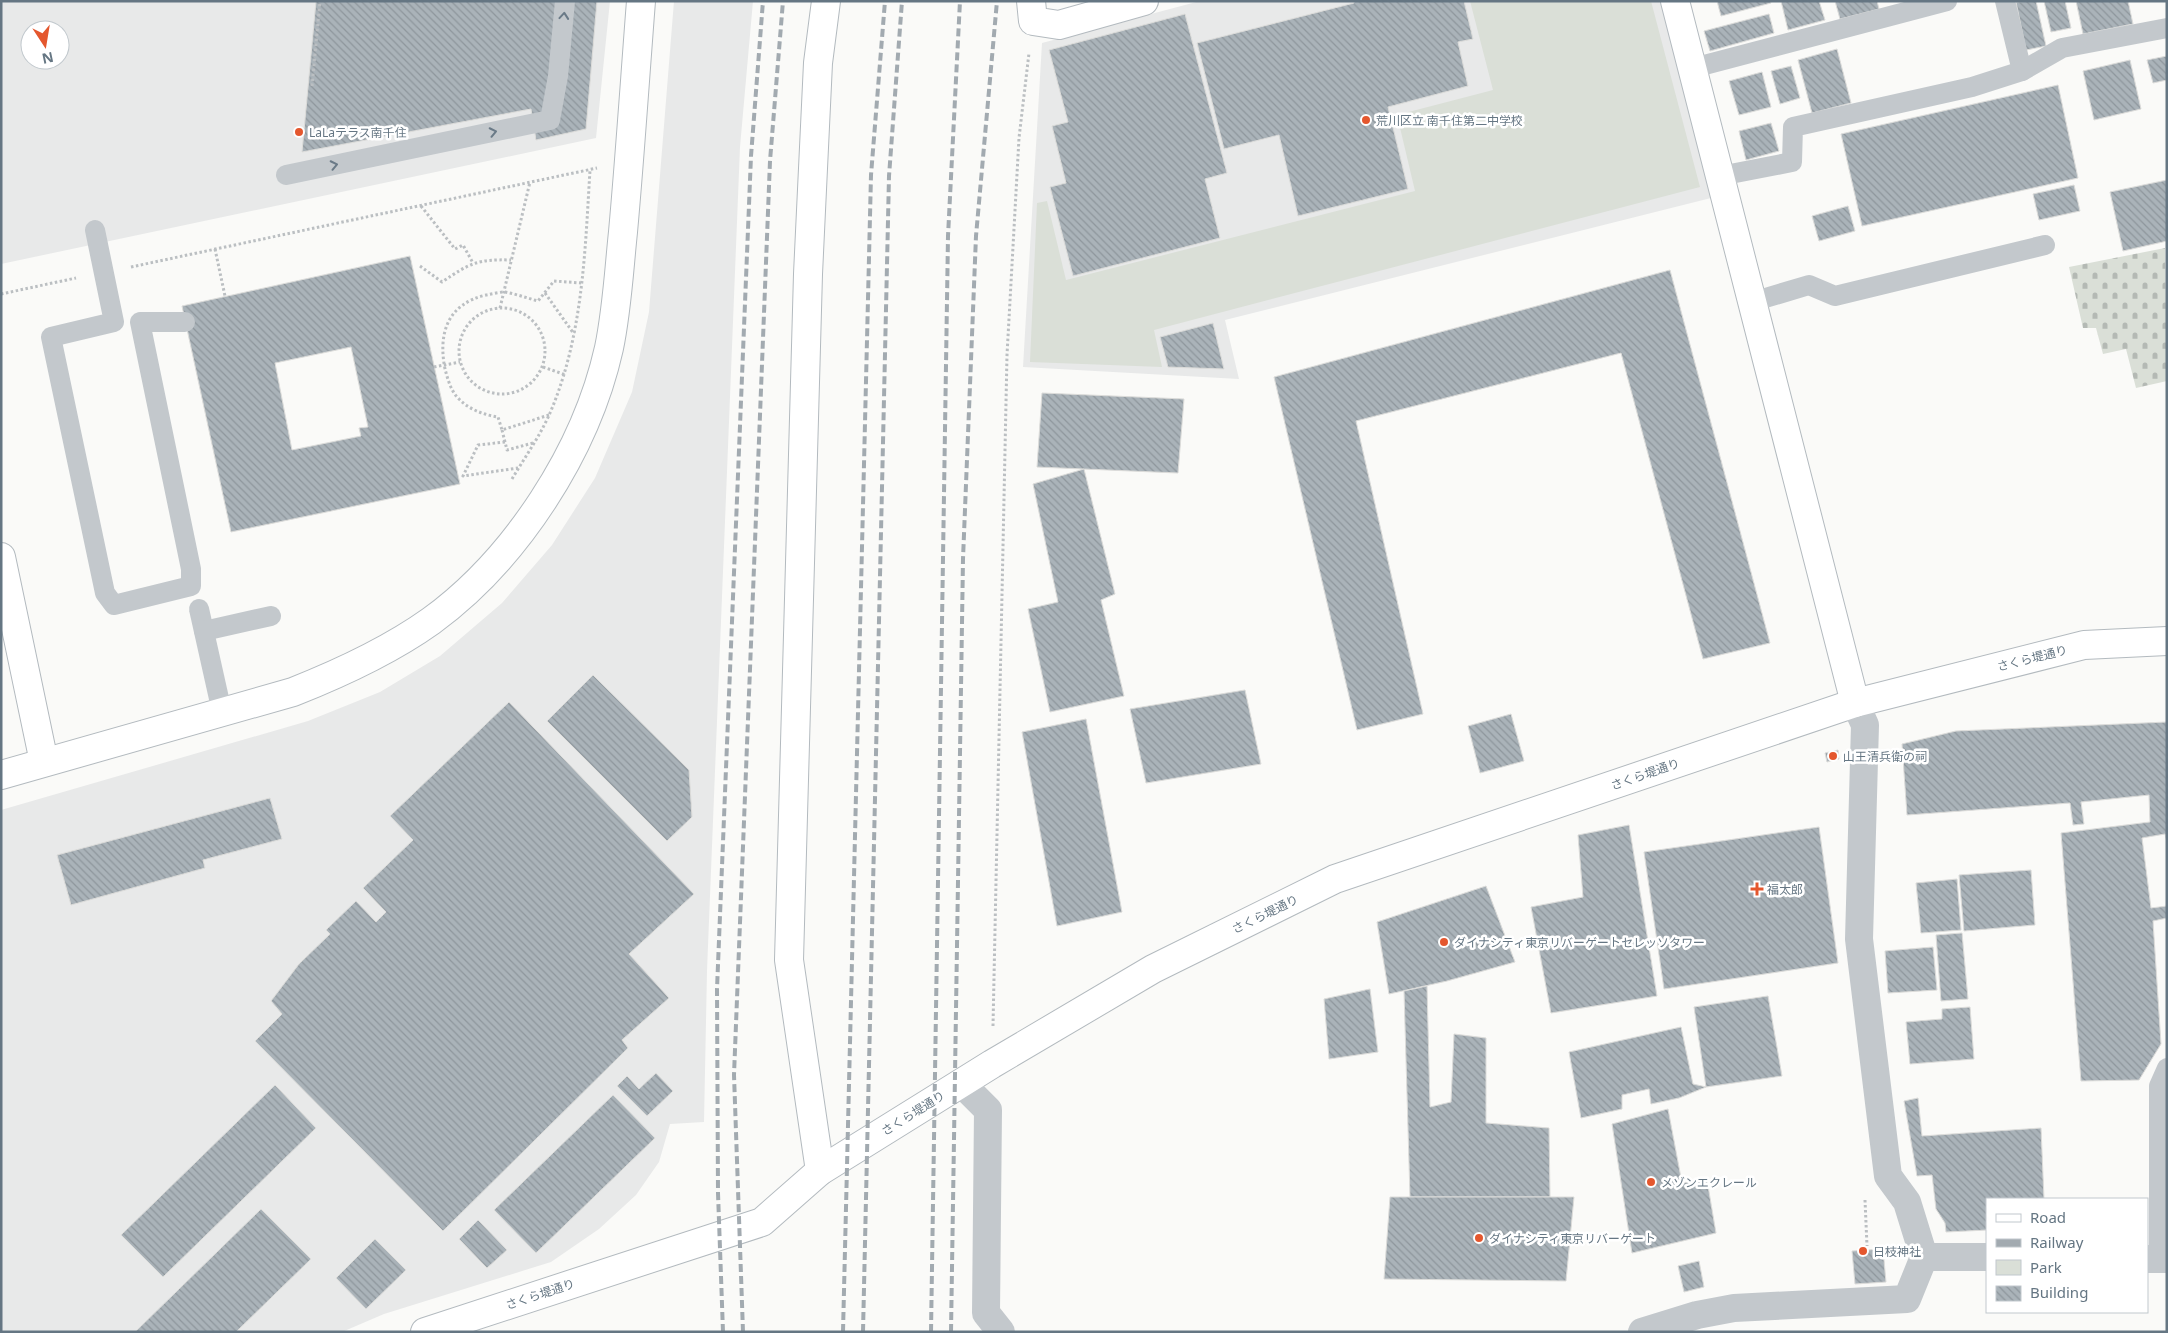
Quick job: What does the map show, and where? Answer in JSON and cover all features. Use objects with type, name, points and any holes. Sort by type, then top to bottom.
[{"type":"street","points":[[1,775],[293,692],[333,677],[380,652],[431,621],[477,581],[521,531],[575,445],[593,402],[609,348],[616,302],[628,184],[641,1]]},
{"type":"street","points":[[820,1171],[789,960],[808,274],[818,63],[826,1]]},
{"type":"street","points":[[1032,11],[1059,24],[1144,1]]},
{"type":"street","points":[[1642,1332],[1697,1315],[1734,1308],[1907,1299],[1924,1256],[1906,1202],[1888,1176],[1859,939],[1866,725],[1856,703],[1675,1]]},
{"type":"street","points":[[1,556],[44,762]]},
{"type":"street","name":"さくら堤通り","points":[[425,1332],[762,1222],[820,1171],[992,1064],[1153,969],[1335,879],[1856,703],[2084,645],[2167,641]]},
{"type":"street","points":[[961,1083],[988,1110],[986,1313],[1001,1332]]},
{"type":"street","points":[[1924,1256],[1986,1257]]},
{"type":"lane","points":[[286,175],[550,120],[558,76],[565,1]]},
{"type":"lane","points":[[1693,68],[1946,1]]},
{"type":"lane","points":[[2005,1],[2022,71]]},
{"type":"lane","points":[[1720,176],[1792,162],[1793,127],[1972,88],[2022,71],[2062,48],[2167,28]]},
{"type":"lane","points":[[95,230],[114,322],[51,337],[105,592],[114,605],[191,586],[191,569],[140,322],[185,322]]},
{"type":"lane","points":[[1752,302],[1810,285],[1834,296],[2045,245]]},
{"type":"lane","points":[[200,609],[222,712]]},
{"type":"lane","points":[[204,631],[271,616]]},
{"type":"lane","points":[[2158,1259],[2158,1086],[2167,1068]]},
{"type":"path","points":[[312,86],[320,1]]},
{"type":"path","points":[[992,1064],[1007,355],[1019,138],[1032,11]]},
{"type":"path","points":[[128,267],[604,167]]},
{"type":"path","points":[[512,479],[549,415],[564,374],[574,335],[581,283],[590,170]]},
{"type":"path","points":[[500,308],[530,182]]},
{"type":"path","points":[[421,206],[455,248],[463,245],[473,262]]},
{"type":"path","points":[[215,249],[225,296]]},
{"type":"path","points":[[420,266],[442,282],[473,262],[511,260]]},
{"type":"path","points":[[1,294],[79,278]]},
{"type":"path","points":[[534,443],[508,450],[498,417],[486,415],[460,400],[452,389],[445,366],[442,350],[444,333],[454,313],[460,306],[477,297],[503,292],[538,301],[554,281],[581,283]]},
{"type":"path","points":[[544,294],[574,335]]},
{"type":"path","points":[[500,308],[521,312],[537,325],[544,338],[546,352],[543,366],[535,379],[525,388],[497,395],[483,390],[471,382],[463,371],[458,357],[459,342],[464,329],[479,314],[500,308]]},
{"type":"path","points":[[434,367],[460,362]]},
{"type":"path","points":[[543,366],[570,377]]},
{"type":"path","points":[[502,430],[549,415]]},
{"type":"path","points":[[463,476],[478,445],[505,442]]},
{"type":"path","points":[[459,477],[518,468]]},
{"type":"shaded area","name":"LaLaテラス南千住","points":[[1,1],[610,1],[596,138],[1,264]]},
{"type":"shaded area","points":[[674,1],[753,1],[740,147],[707,971],[704,1122],[670,1124],[659,1162],[636,1195],[599,1229],[551,1262],[384,1314],[342,1332],[1,1332],[1,810],[308,721],[380,692],[440,656],[502,603],[552,545],[595,478],[632,392],[649,312]]},
{"type":"shaded area","name":"荒川区立 南千住第二中学校","points":[[1200,1],[1663,1],[1715,197],[1225,320],[1239,379],[1023,367],[1042,43]]},
{"type":"green space","points":[[1470,1],[1651,1],[1700,187],[1154,330],[1162,367],[1030,362],[1037,203],[1047,201],[1066,280],[1415,191],[1397,115],[1493,90]]},
{"type":"green space","points":[[2165,248],[2167,381],[2136,388],[2126,349],[2103,354],[2096,328],[2083,328],[2069,267]]},
{"type":"building","points":[[316,1],[597,1],[586,129],[536,140],[531,109],[302,152]]},
{"type":"building","points":[[1354,1],[1464,1],[1473,39],[1458,42],[1468,86],[1388,107],[1408,189],[1298,216],[1279,135],[1224,149],[1197,43],[1354,3]]},
{"type":"building","points":[[1717,1],[1770,1],[1771,3],[1721,16]]},
{"type":"building","points":[[1781,1],[1819,1],[1825,20],[1788,30]]},
{"type":"building","points":[[1835,1],[1877,1],[1879,9],[1840,19]]},
{"type":"building","points":[[2036,1],[2046,46],[2026,50],[2016,2]]},
{"type":"building","points":[[2044,1],[2065,1],[2071,28],[2051,32]]},
{"type":"building","points":[[2076,1],[2128,1],[2133,24],[2083,34]]},
{"type":"building","points":[[1185,14],[1227,173],[1205,179],[1220,238],[1073,276],[1050,187],[1066,183],[1052,126],[1068,122],[1049,50]]},
{"type":"building","points":[[1769,14],[1774,33],[1710,51],[1704,31]]},
{"type":"building","points":[[1837,49],[1851,103],[1812,113],[1798,60]]},
{"type":"building","points":[[2167,56],[2167,80],[2153,83],[2147,60]]},
{"type":"building","points":[[2130,60],[2141,109],[2094,120],[2083,71]]},
{"type":"building","points":[[1791,66],[1800,98],[1780,104],[1771,71]]},
{"type":"building","points":[[1762,72],[1771,107],[1739,115],[1729,81]]},
{"type":"building","points":[[2058,85],[2078,178],[1862,226],[1841,134]]},
{"type":"building","points":[[1771,123],[1779,151],[1746,160],[1739,131]]},
{"type":"building","points":[[2167,180],[2167,241],[2123,251],[2110,192]]},
{"type":"building","points":[[2074,185],[2080,211],[2039,220],[2033,194]]},
{"type":"building","points":[[1848,206],[1855,231],[1819,241],[1812,216]]},
{"type":"building","points":[[410,256],[460,484],[231,532],[182,306]],"holes":[[[351,347],[368,427],[359,428],[361,436],[292,450],[275,363]]]},
{"type":"building","points":[[1670,270],[1770,643],[1703,659],[1621,353],[1356,421],[1423,714],[1357,730],[1274,377]]},
{"type":"building","points":[[1213,323],[1224,369],[1168,367],[1160,337]]},
{"type":"building","points":[[1042,393],[1184,399],[1178,473],[1037,467]]},
{"type":"building","points":[[1084,469],[1115,594],[1101,600],[1124,696],[1050,712],[1028,609],[1058,602],[1033,484]]},
{"type":"building","points":[[593,675],[689,770],[692,817],[667,841],[547,721]]},
{"type":"building","points":[[1245,690],[1261,764],[1146,783],[1130,709]]},
{"type":"building","points":[[509,702],[694,894],[629,954],[669,998],[622,1040],[628,1048],[443,1231],[255,1041],[282,1014],[271,1001],[299,964],[330,934],[326,930],[356,901],[376,922],[386,912],[363,888],[413,840],[390,816]]},
{"type":"building","points":[[1511,714],[1524,761],[1480,773],[1468,726]]},
{"type":"building","points":[[1086,719],[1122,912],[1057,926],[1022,732]]},
{"type":"building","points":[[2167,722],[2167,842],[2165,834],[2142,838],[2151,908],[2167,906],[2167,918],[2153,921],[2161,1044],[2139,1080],[2081,1081],[2061,833],[2150,822],[2149,795],[2081,802],[2084,824],[2073,825],[2070,803],[1907,815],[1902,744],[1956,731]]},
{"type":"building","points":[[1838,750],[1839,759],[1827,762],[1825,753]]},
{"type":"building","points":[[270,798],[282,839],[203,860],[205,868],[71,905],[57,855]]},
{"type":"building","points":[[1629,825],[1657,996],[1551,1013],[1531,907],[1583,897],[1578,835]]},
{"type":"building","points":[[1819,827],[1838,963],[1664,989],[1644,852]]},
{"type":"building","points":[[2031,870],[2035,925],[1964,931],[1959,875]]},
{"type":"building","points":[[1957,879],[1961,930],[1921,933],[1916,883]]},
{"type":"building","name":"ダイナシティ東京リバーゲートセレッソタワー","points":[[1486,886],[1515,962],[1447,981],[1389,994],[1377,922]]},
{"type":"building","points":[[1962,933],[1968,999],[1941,1001],[1936,935]]},
{"type":"building","points":[[1933,947],[1937,990],[1888,993],[1885,951]]},
{"type":"building","points":[[1427,986],[1430,1107],[1451,1102],[1454,1034],[1486,1038],[1486,1123],[1549,1128],[1550,1197],[1410,1197],[1404,991]]},
{"type":"building","points":[[1370,989],[1378,1052],[1329,1059],[1324,999]]},
{"type":"building","points":[[1768,996],[1782,1076],[1706,1087],[1694,1007]]},
{"type":"building","points":[[1970,1007],[1974,1059],[1910,1064],[1906,1022],[1942,1019],[1942,1009]]},
{"type":"building","points":[[1681,1027],[1693,1084],[1706,1087],[1679,1098],[1651,1104],[1649,1089],[1622,1095],[1622,1109],[1581,1118],[1569,1052]]},
{"type":"building","points":[[656,1073],[673,1091],[647,1116],[617,1086],[627,1076],[639,1089]]},
{"type":"building","points":[[275,1085],[316,1128],[163,1277],[121,1235]]},
{"type":"building","points":[[613,1095],[655,1138],[536,1253],[494,1210]]},
{"type":"building","points":[[1918,1098],[1922,1136],[2041,1128],[2044,1198],[1986,1198],[1986,1230],[1946,1232],[1945,1223],[1936,1209],[1932,1175],[1917,1176],[1904,1101]]},
{"type":"building","name":"メゾンエクレール","points":[[1668,1109],[1682,1183],[1707,1180],[1716,1233],[1632,1253],[1612,1124]]},
{"type":"building","name":"ダイナシティ東京リバーゲート","points":[[1390,1197],[1574,1197],[1566,1281],[1384,1279]]},
{"type":"building","points":[[261,1209],[311,1259],[236,1332],[135,1332]]},
{"type":"building","points":[[478,1220],[507,1250],[487,1268],[459,1239]]},
{"type":"building","points":[[375,1239],[406,1270],[366,1309],[336,1278]]},
{"type":"building","points":[[1883,1249],[1886,1282],[1855,1284],[1852,1251]]},
{"type":"building","points":[[1699,1261],[1704,1287],[1684,1292],[1678,1266]]},
{"type":"railway","points":[[723,1332],[718,1193],[717,989],[751,156],[763,1]]},
{"type":"railway","points":[[743,1332],[734,1075],[770,161],[783,1]]},
{"type":"railway","points":[[843,1332],[871,175],[885,1]]},
{"type":"railway","points":[[863,1332],[889,176],[902,1]]},
{"type":"railway","points":[[931,1332],[948,236],[960,1]]},
{"type":"railway","points":[[951,1332],[963,559],[976,236],[997,1]]},
{"type":"place","name":"荒川区立 南千住第二中学校","points":[[1366,120]]},
{"type":"place","name":"LaLaテラス南千住","points":[[299,132]]},
{"type":"place","name":"山王清兵衛の祠","points":[[1833,756]]},
{"type":"place","name":"福太郎","points":[[1757,889]]},
{"type":"place","name":"ダイナシティ東京リバーゲートセレッソタワー","points":[[1444,942]]},
{"type":"place","name":"メゾンエクレール","points":[[1651,1182]]},
{"type":"place","name":"ダイナシティ東京リバーゲート","points":[[1479,1238]]},
{"type":"place","name":"日枝神社","points":[[1863,1251]]}]
